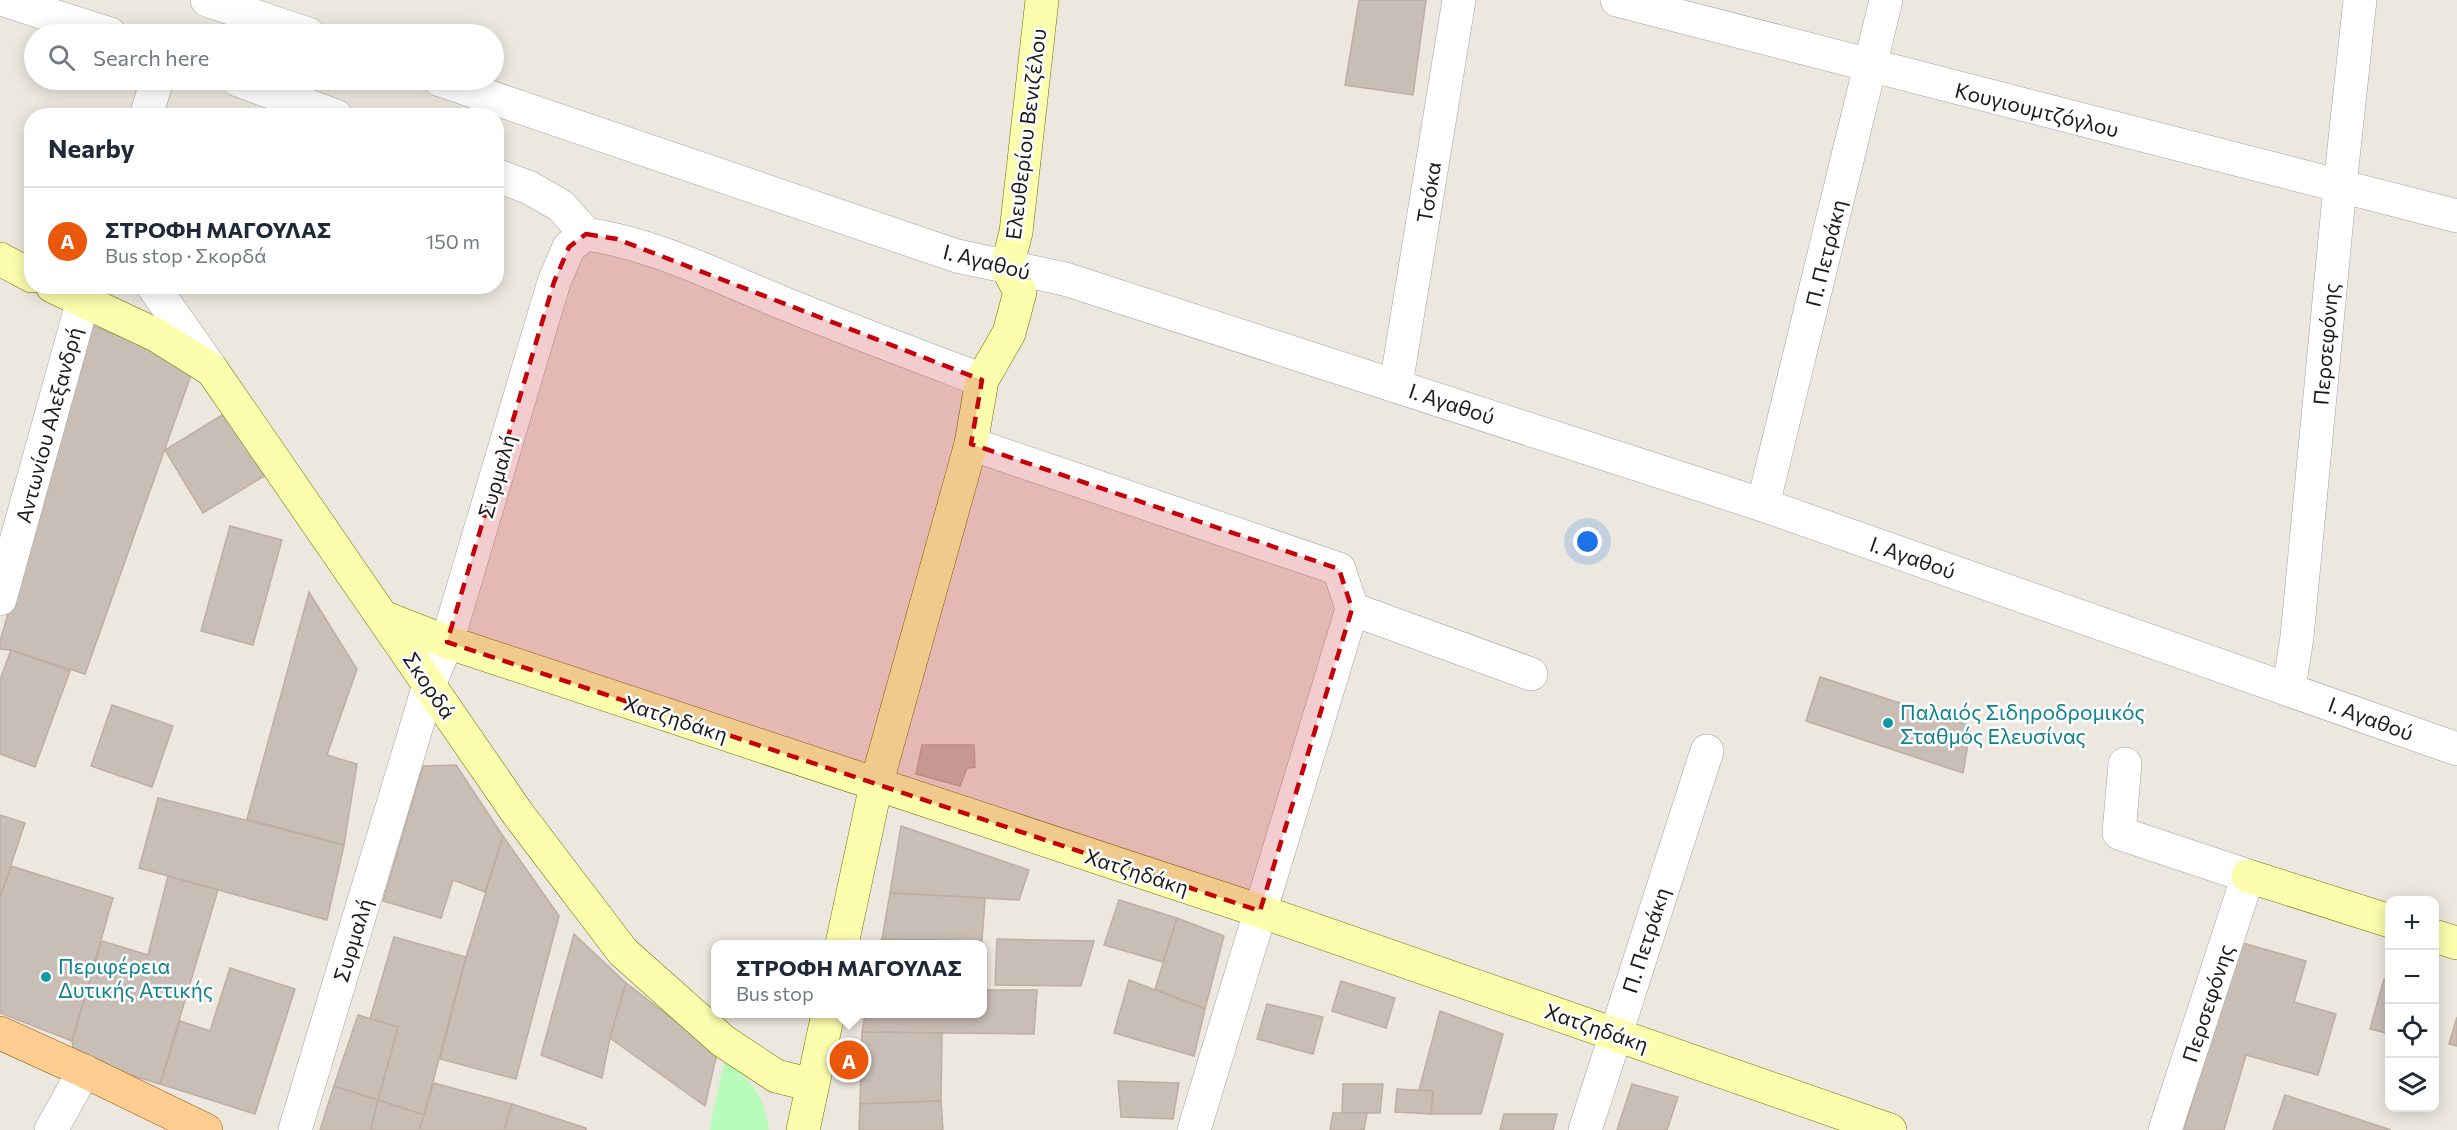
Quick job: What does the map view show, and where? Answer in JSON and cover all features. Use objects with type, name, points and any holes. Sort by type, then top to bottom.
[{"type":"main road","points":[[0,1033],[206,1130]]},
{"type":"street","points":[[4,0],[79,24]]},
{"type":"street","points":[[207,0],[278,24]]},
{"type":"street","name":"Ελευθερίου Βενιζέλου","points":[[1006,267],[1016,232],[1042,0]]},
{"type":"street","name":"Τσόκα","points":[[1396,385],[1459,0]]},
{"type":"street","name":"Κουγιουμτζόγλου","points":[[1617,0],[2457,216]]},
{"type":"street","name":"Π. Πετράκη","points":[[1763,505],[1886,0]]},
{"type":"street","name":"Περσεφόνης","points":[[2289,688],[2297,637],[2360,0]]},
{"type":"street","points":[[148,108],[154,90]]},
{"type":"street","points":[[265,90],[314,108]]},
{"type":"street","name":"Ι. Αγαθού","points":[[469,90],[957,256],[1065,279],[1763,505],[2457,748]]},
{"type":"street","points":[[504,178],[531,188],[561,206],[586,234],[617,239],[675,258],[830,322],[982,380]]},
{"type":"street","name":"Συρμαλή","points":[[295,1130],[429,685],[447,642],[554,282],[569,247],[586,234]]},
{"type":"street","points":[[0,259],[24,272]]},
{"type":"street","points":[[843,940],[876,785],[971,444],[982,380],[1009,333],[1020,292],[1006,267]]},
{"type":"street","name":"Σκορδά","points":[[84,294],[212,370],[531,831],[623,952],[723,1041],[776,1076],[812,1085]]},
{"type":"street","name":"Αντωνίου Αλεξανδρή","points":[[0,599],[84,294]]},
{"type":"street","points":[[159,294],[212,370]]},
{"type":"street","points":[[971,444],[1339,569],[1352,609],[1194,1130]]},
{"type":"street","points":[[1352,609],[1531,674]]},
{"type":"street","name":"Χατζηδάκη","points":[[383,616],[447,642],[1260,911],[1890,1130]]},
{"type":"street","name":"Π. Πετράκη","points":[[1585,1130],[1707,751]]},
{"type":"street","points":[[2125,764],[2118,833],[2385,919]]},
{"type":"street","name":"Περσεφόνης","points":[[2165,1130],[2248,876]]},
{"type":"street","points":[[2439,938],[2457,943]]},
{"type":"street","points":[[803,1130],[827,1018]]},
{"type":"street","points":[[51,1130],[84,1071]]},
{"type":"highlighted area","points":[[586,234],[617,239],[982,380],[971,444],[1339,569],[1352,609],[1260,911],[447,642],[554,282],[569,247]]},
{"type":"green space","points":[[725,1060],[756,1090],[769,1130],[709,1130]]},
{"type":"building","points":[[1359,0],[1426,0],[1413,95],[1345,85]]},
{"type":"building","points":[[93,326],[195,364],[85,674],[11,650],[0,649],[0,641]]},
{"type":"building","points":[[227,412],[266,475],[203,513],[165,450]]},
{"type":"building","points":[[230,526],[282,540],[253,645],[201,631]]},
{"type":"building","points":[[309,592],[357,669],[327,755],[357,764],[344,845],[247,819]]},
{"type":"building","points":[[11,650],[70,671],[35,767],[0,754],[0,680]]},
{"type":"building","name":"Παλαιός Σιδηροδρομικός Σταθμός Ελευσίνας","points":[[1820,677],[1971,726],[1963,773],[1806,721]]},
{"type":"building","points":[[112,705],[173,726],[152,787],[91,766]]},
{"type":"building","points":[[922,745],[974,745],[975,767],[967,768],[960,786],[916,774]]},
{"type":"building","points":[[456,765],[503,836],[485,892],[453,880],[441,918],[383,901],[423,766]]},
{"type":"building","points":[[158,798],[344,845],[327,920],[139,868]]},
{"type":"building","points":[[0,815],[25,823],[0,898]]},
{"type":"building","points":[[901,826],[1029,870],[1019,900],[890,893]]},
{"type":"building","points":[[503,836],[559,916],[516,1079],[440,1059],[466,957]]},
{"type":"building","name":"Περιφέρεια Δυτικής Αττικής","points":[[11,866],[113,898],[72,1041],[0,1013],[0,898]]},
{"type":"building","points":[[168,876],[218,890],[160,1084],[75,1058],[72,1041],[102,941],[148,955]]},
{"type":"building","points":[[890,893],[985,898],[982,940],[882,939]]},
{"type":"building","points":[[1119,900],[1177,918],[1163,962],[1104,945]]},
{"type":"building","points":[[1177,918],[1224,936],[1205,1009],[1155,989]]},
{"type":"building","points":[[574,934],[626,983],[610,1038],[602,1078],[541,1055]]},
{"type":"building","points":[[394,937],[466,957],[424,1115],[378,1100],[398,1027],[370,1019]]},
{"type":"building","points":[[997,939],[1094,941],[1081,986],[995,985]]},
{"type":"building","points":[[2239,942],[2306,961],[2294,1002],[2336,1014],[2318,1075],[2246,1055],[2224,1130],[2184,1130]]},
{"type":"building","points":[[230,968],[295,989],[255,1114],[160,1084],[180,1021],[210,1031]]},
{"type":"building","points":[[2384,979],[2385,979],[2385,1033],[2370,1029]]},
{"type":"building","points":[[1129,980],[1205,1009],[1194,1056],[1114,1033]]},
{"type":"building","points":[[1341,981],[1395,998],[1386,1028],[1332,1011]]},
{"type":"building","points":[[626,983],[717,1053],[705,1106],[610,1038]]},
{"type":"building","points":[[987,990],[1037,990],[1034,1034],[862,1032],[864,1018],[987,1018]]},
{"type":"building","points":[[1267,1004],[1323,1017],[1313,1054],[1257,1039]]},
{"type":"building","points":[[1440,1011],[1503,1034],[1481,1114],[1431,1114],[1433,1091],[1419,1090]]},
{"type":"building","points":[[358,1015],[398,1027],[378,1100],[334,1086]]},
{"type":"building","points":[[2457,1017],[2457,1046],[2449,1044]]},
{"type":"building","points":[[862,1032],[942,1033],[941,1101],[860,1104]]},
{"type":"building","points":[[1118,1081],[1179,1083],[1173,1119],[1121,1117]]},
{"type":"building","points":[[434,1083],[512,1104],[504,1130],[419,1130]]},
{"type":"building","points":[[1343,1084],[1383,1084],[1380,1113],[1342,1113]]},
{"type":"building","points":[[1632,1084],[1678,1097],[1667,1130],[1617,1130]]},
{"type":"building","points":[[334,1086],[378,1100],[371,1130],[320,1130]]},
{"type":"building","points":[[1397,1089],[1433,1091],[1431,1114],[1395,1112]]},
{"type":"building","points":[[2285,1095],[2391,1130],[2273,1130]]},
{"type":"building","points":[[378,1100],[424,1115],[419,1130],[371,1130]]},
{"type":"building","points":[[941,1101],[943,1130],[859,1130],[860,1104]]},
{"type":"building","points":[[512,1104],[586,1128],[586,1130],[504,1130]]},
{"type":"building","points":[[1333,1113],[1367,1113],[1364,1130],[1330,1130]]},
{"type":"building","points":[[1504,1114],[1557,1114],[1553,1130],[1500,1130]]},
{"type":"place","name":"Παλαιός Σιδηροδρομικός Σταθμός Ελευσίνας","points":[[1888,723]]},
{"type":"place","name":"Περιφέρεια Δυτικής Αττικής","points":[[46,977]]},
{"type":"place","name":"ΣΤΡΟΦΗ ΜΑΓΟΥΛΑΣ","points":[[849,1060]]}]
